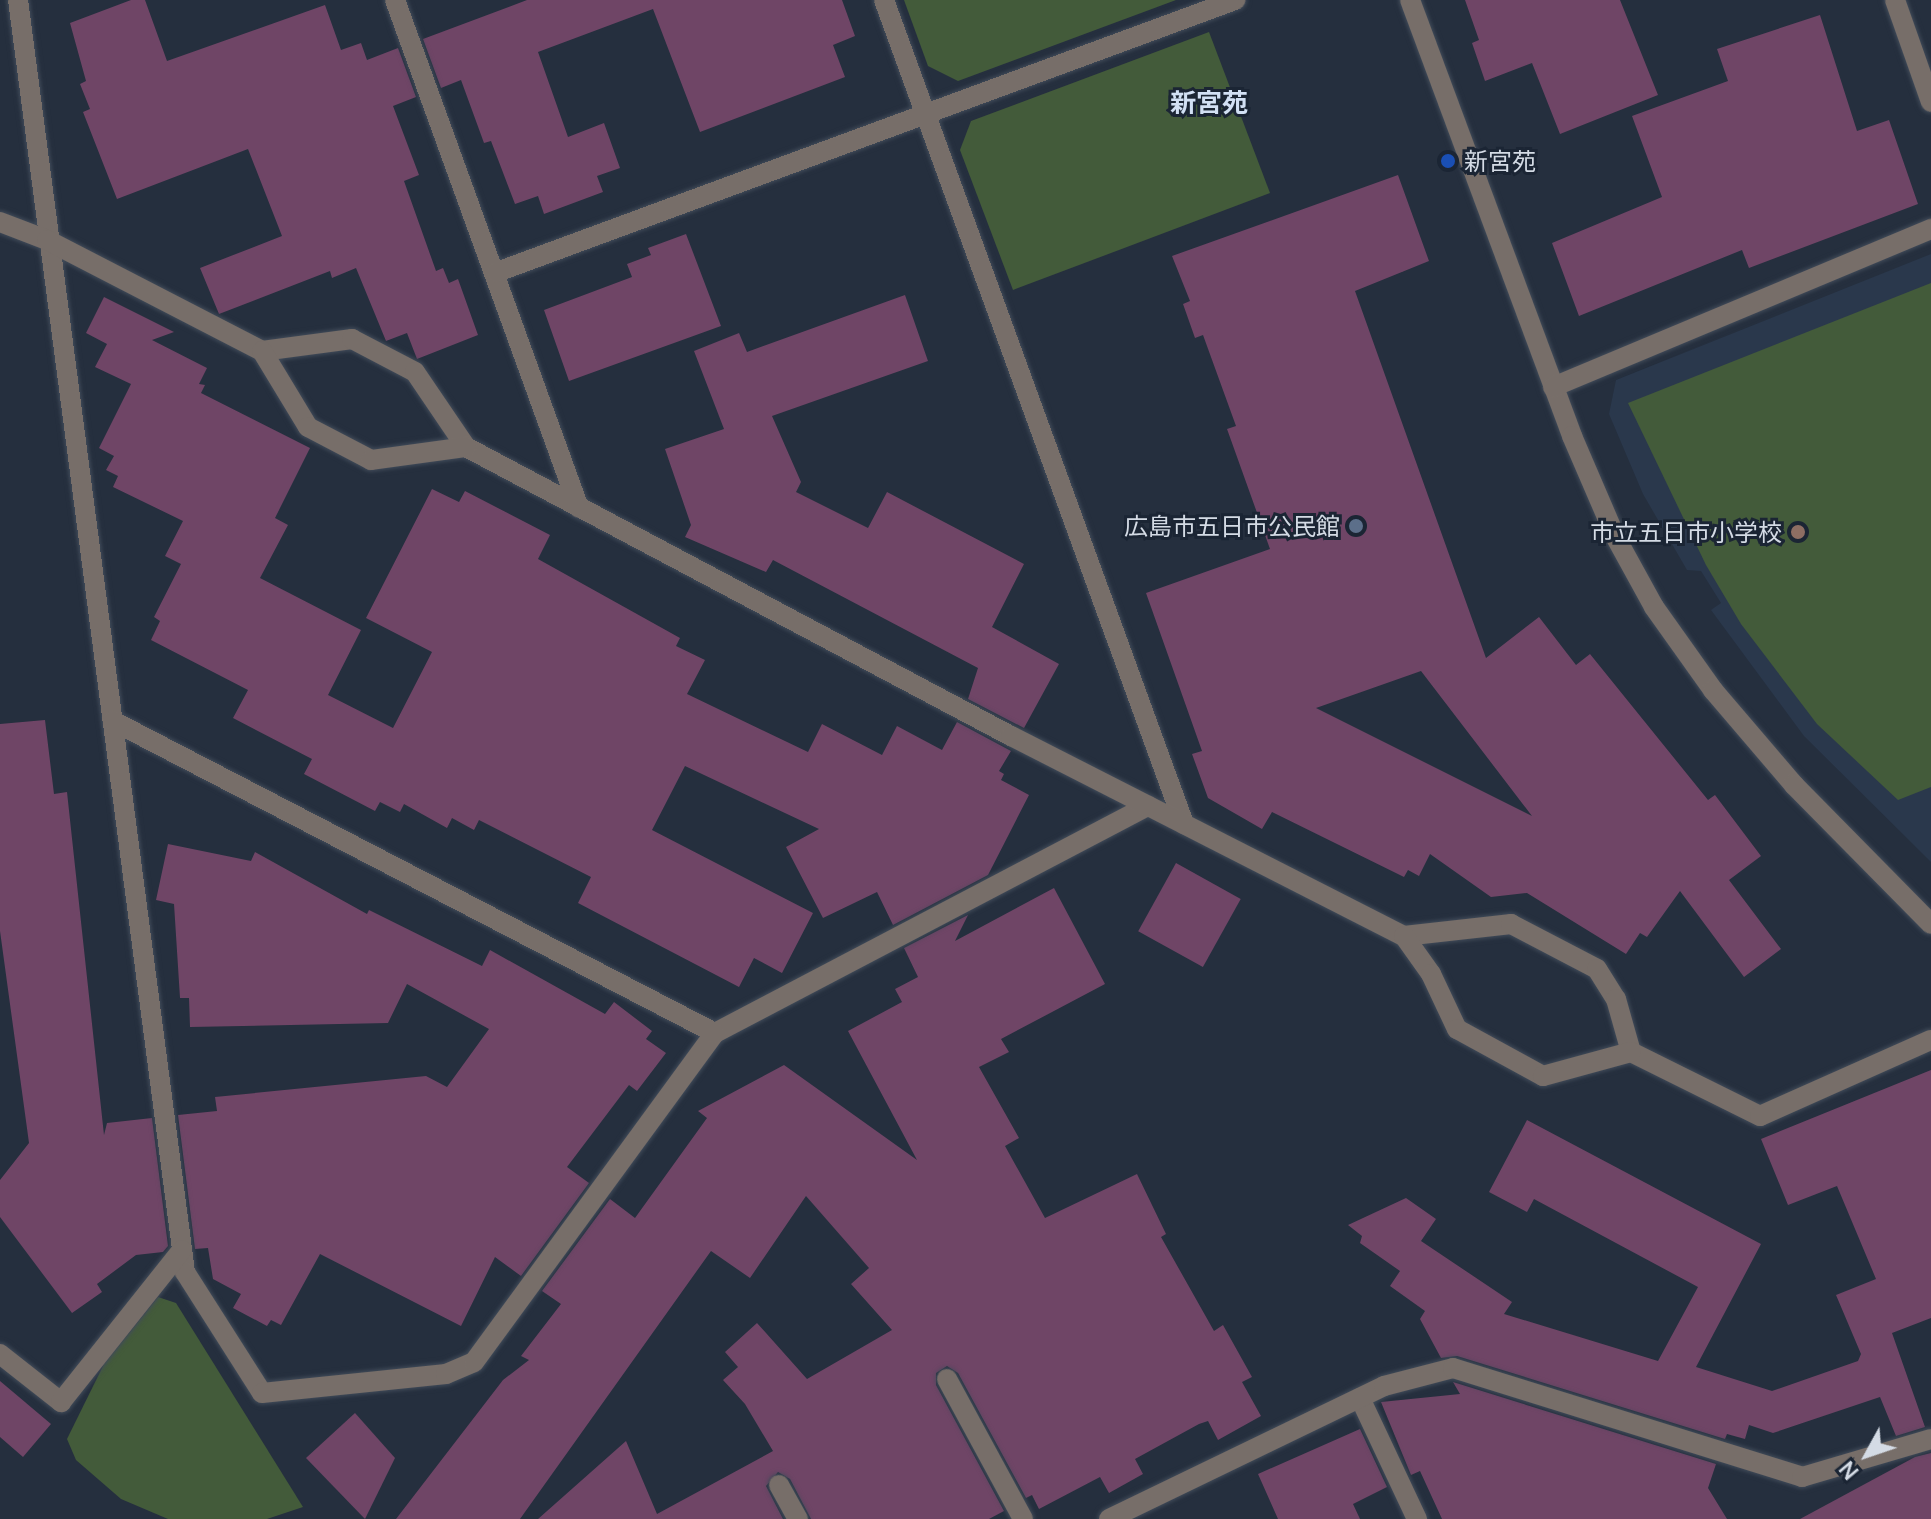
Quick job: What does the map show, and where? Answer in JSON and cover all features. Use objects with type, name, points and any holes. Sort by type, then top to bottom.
[{"type":"street","points":[[18,0],[47,240],[185,1272],[262,1393],[446,1374],[474,1362],[715,1033],[1148,806]]},
{"type":"street","points":[[395,0],[497,272],[579,508]]},
{"type":"street","points":[[884,0],[1184,824]]},
{"type":"street","points":[[497,272],[1235,0]]},
{"type":"street","points":[[1410,0],[1553,387],[1615,536],[1654,607],[1696,667],[1794,785],[1931,924]]},
{"type":"street","points":[[1895,0],[1931,102]]},
{"type":"street","points":[[0,222],[47,240],[262,351],[308,427],[371,460],[466,447]]},
{"type":"street","points":[[1553,387],[1931,229]]},
{"type":"street","points":[[262,351],[352,339],[415,372],[466,447],[1148,806],[1404,936],[1431,974],[1457,1029],[1543,1076],[1631,1052],[1760,1116],[1931,1040]]},
{"type":"street","points":[[113,721],[715,1033]]},
{"type":"street","points":[[1404,936],[1511,924],[1597,969],[1616,999],[1631,1052]]},
{"type":"street","points":[[0,1354],[61,1402],[182,1250]]},
{"type":"street","points":[[1109,1519],[1360,1398],[1419,1373],[1453,1368],[1802,1477],[1931,1439]]},
{"type":"street","points":[[947,1379],[1023,1519]]},
{"type":"street","points":[[1360,1398],[1417,1519]]},
{"type":"street","points":[[779,1485],[798,1519]]},
{"type":"shaded area","name":"市立五日市小学校","points":[[1931,254],[1931,862],[1804,736],[1711,610],[1721,603],[1701,571],[1687,570],[1643,494],[1609,414],[1616,380]]},
{"type":"green space","points":[[904,0],[1176,0],[958,81],[928,66]]},
{"type":"green space","points":[[1209,32],[1270,193],[1013,290],[960,150],[971,121]]},
{"type":"green space","name":"市立五日市小学校","points":[[1931,283],[1931,787],[1898,800],[1817,724],[1741,624],[1706,565],[1628,403]]},
{"type":"green space","points":[[158,1297],[176,1303],[303,1507],[267,1519],[168,1519],[121,1499],[76,1460],[67,1439],[104,1364]]},
{"type":"building","points":[[131,0],[145,0],[167,61],[325,5],[341,50],[361,43],[367,60],[398,48],[416,97],[393,106],[419,175],[404,181],[436,271],[443,268],[449,283],[458,279],[478,335],[417,359],[407,333],[386,341],[356,268],[332,278],[330,271],[219,314],[200,268],[282,236],[248,149],[117,199],[83,112],[90,109],[80,84],[86,81],[70,23]]},
{"type":"building","points":[[527,0],[842,0],[855,36],[833,45],[845,77],[700,132],[653,9],[538,52],[568,137],[604,123],[620,168],[597,176],[603,192],[544,214],[538,196],[515,204],[491,141],[484,143],[461,80],[441,88],[423,39]]},
{"type":"building","points":[[1465,0],[1620,0],[1658,95],[1560,134],[1532,63],[1485,81],[1472,43],[1479,40]]},
{"type":"building","points":[[1820,15],[1857,131],[1889,120],[1918,204],[1749,268],[1742,250],[1579,316],[1552,243],[1662,197],[1632,116],[1728,81],[1717,49]]},
{"type":"building","points":[[1398,175],[1429,261],[1355,291],[1486,658],[1539,617],[1576,665],[1590,654],[1708,800],[1715,795],[1761,856],[1729,880],[1781,949],[1744,977],[1680,891],[1647,937],[1640,933],[1626,954],[1527,893],[1491,897],[1430,854],[1419,876],[1408,870],[1404,877],[1272,812],[1262,829],[1208,798],[1192,754],[1202,751],[1146,593],[1270,549],[1227,429],[1236,426],[1203,335],[1195,338],[1183,304],[1190,301],[1172,256]],"holes":[[[1421,671],[1532,816],[1316,708]]]},
{"type":"building","points":[[686,234],[721,326],[569,381],[544,310],[632,277],[627,264],[651,255],[648,248]]},
{"type":"building","points":[[905,295],[928,361],[772,416],[801,482],[796,492],[868,528],[887,492],[1024,564],[992,627],[1059,664],[1024,728],[968,699],[978,668],[773,560],[766,572],[685,537],[691,525],[665,449],[724,429],[694,351],[739,333],[747,352]]},
{"type":"building","points":[[104,297],[174,332],[152,340],[207,368],[199,384],[205,385],[201,393],[310,448],[275,518],[288,525],[260,578],[361,630],[328,695],[393,728],[432,652],[366,618],[432,489],[459,502],[465,491],[550,535],[538,559],[680,638],[676,646],[705,660],[687,694],[808,752],[822,724],[882,755],[897,726],[942,750],[957,722],[1011,751],[999,771],[1004,774],[1001,780],[1029,795],[988,875],[893,925],[877,892],[823,918],[786,847],[819,829],[685,766],[652,830],[813,913],[782,973],[754,958],[739,987],[578,903],[591,877],[479,820],[474,830],[452,818],[447,828],[404,804],[400,812],[380,802],[375,811],[304,774],[312,759],[233,718],[248,690],[151,640],[160,621],[154,617],[181,564],[165,556],[183,521],[113,487],[118,476],[106,470],[114,456],[99,448],[131,384],[95,367],[107,344],[86,333]]},
{"type":"building","points":[[45,720],[54,794],[67,792],[104,1135],[107,1123],[152,1118],[168,1246],[163,1252],[136,1255],[97,1284],[102,1292],[72,1313],[0,1217],[0,1180],[29,1143],[0,931],[0,724]]},
{"type":"building","points":[[168,844],[251,861],[255,852],[367,914],[369,910],[482,966],[490,950],[605,1014],[614,1002],[652,1031],[646,1039],[666,1053],[637,1091],[629,1085],[567,1167],[589,1183],[521,1276],[495,1257],[461,1326],[320,1254],[281,1325],[271,1320],[267,1326],[233,1308],[241,1294],[213,1279],[208,1248],[195,1249],[178,1115],[217,1111],[215,1097],[426,1076],[447,1087],[489,1029],[407,984],[388,1023],[190,1027],[189,998],[180,998],[174,904],[156,900]]},
{"type":"building","points":[[1176,863],[1241,899],[1203,967],[1138,931]]},
{"type":"building","points":[[1054,888],[1105,984],[1001,1039],[1009,1052],[979,1067],[1019,1138],[1005,1146],[1045,1218],[1137,1174],[1166,1234],[1161,1237],[1214,1331],[1223,1325],[1252,1377],[1242,1382],[1261,1416],[1218,1440],[1208,1421],[1199,1424],[1135,1459],[1143,1474],[1109,1493],[1100,1477],[1039,1509],[1032,1495],[1026,1498],[958,1373],[947,1366],[936,1373],[936,1385],[1004,1511],[989,1519],[811,1519],[790,1479],[778,1472],[766,1486],[783,1519],[538,1519],[626,1441],[657,1514],[773,1451],[745,1404],[723,1380],[738,1367],[725,1352],[757,1323],[807,1379],[892,1330],[851,1284],[869,1268],[806,1196],[750,1278],[711,1251],[520,1519],[396,1519],[503,1380],[529,1360],[521,1356],[561,1304],[542,1291],[610,1199],[635,1218],[707,1118],[698,1111],[784,1065],[917,1160],[848,1031],[902,1002],[895,989],[918,977],[904,948],[968,915],[955,941]]},
{"type":"building","points":[[1931,1070],[1931,1318],[1892,1333],[1925,1427],[1896,1436],[1880,1397],[1773,1433],[1749,1425],[1745,1439],[1727,1434],[1725,1439],[1457,1356],[1441,1358],[1420,1319],[1425,1311],[1390,1286],[1400,1271],[1360,1243],[1362,1236],[1348,1225],[1406,1198],[1436,1219],[1421,1241],[1512,1302],[1504,1314],[1658,1361],[1698,1287],[1534,1199],[1527,1212],[1489,1192],[1527,1120],[1761,1244],[1696,1367],[1772,1391],[1858,1361],[1861,1354],[1836,1295],[1876,1279],[1837,1186],[1788,1205],[1761,1139]]},
{"type":"building","points":[[0,1381],[51,1424],[23,1457],[0,1437]]},
{"type":"building","points":[[1453,1382],[1716,1464],[1708,1488],[1727,1519],[1442,1519],[1420,1471],[1411,1475],[1381,1402],[1460,1394]]},
{"type":"building","points":[[355,1413],[395,1458],[365,1519],[306,1458]]},
{"type":"building","points":[[1360,1429],[1387,1487],[1353,1504],[1360,1519],[1278,1519],[1258,1474]]},
{"type":"building","points":[[1931,1453],[1931,1519],[1800,1519],[1915,1457]]},
{"type":"place","name":"新宮苑","points":[[1448,161]]},
{"type":"place","name":"広島市五日市公民館","points":[[1356,526]]},
{"type":"place","name":"市立五日市小学校","points":[[1798,532]]},
{"type":"district","name":"新宮苑","points":[[1209,103]]}]
